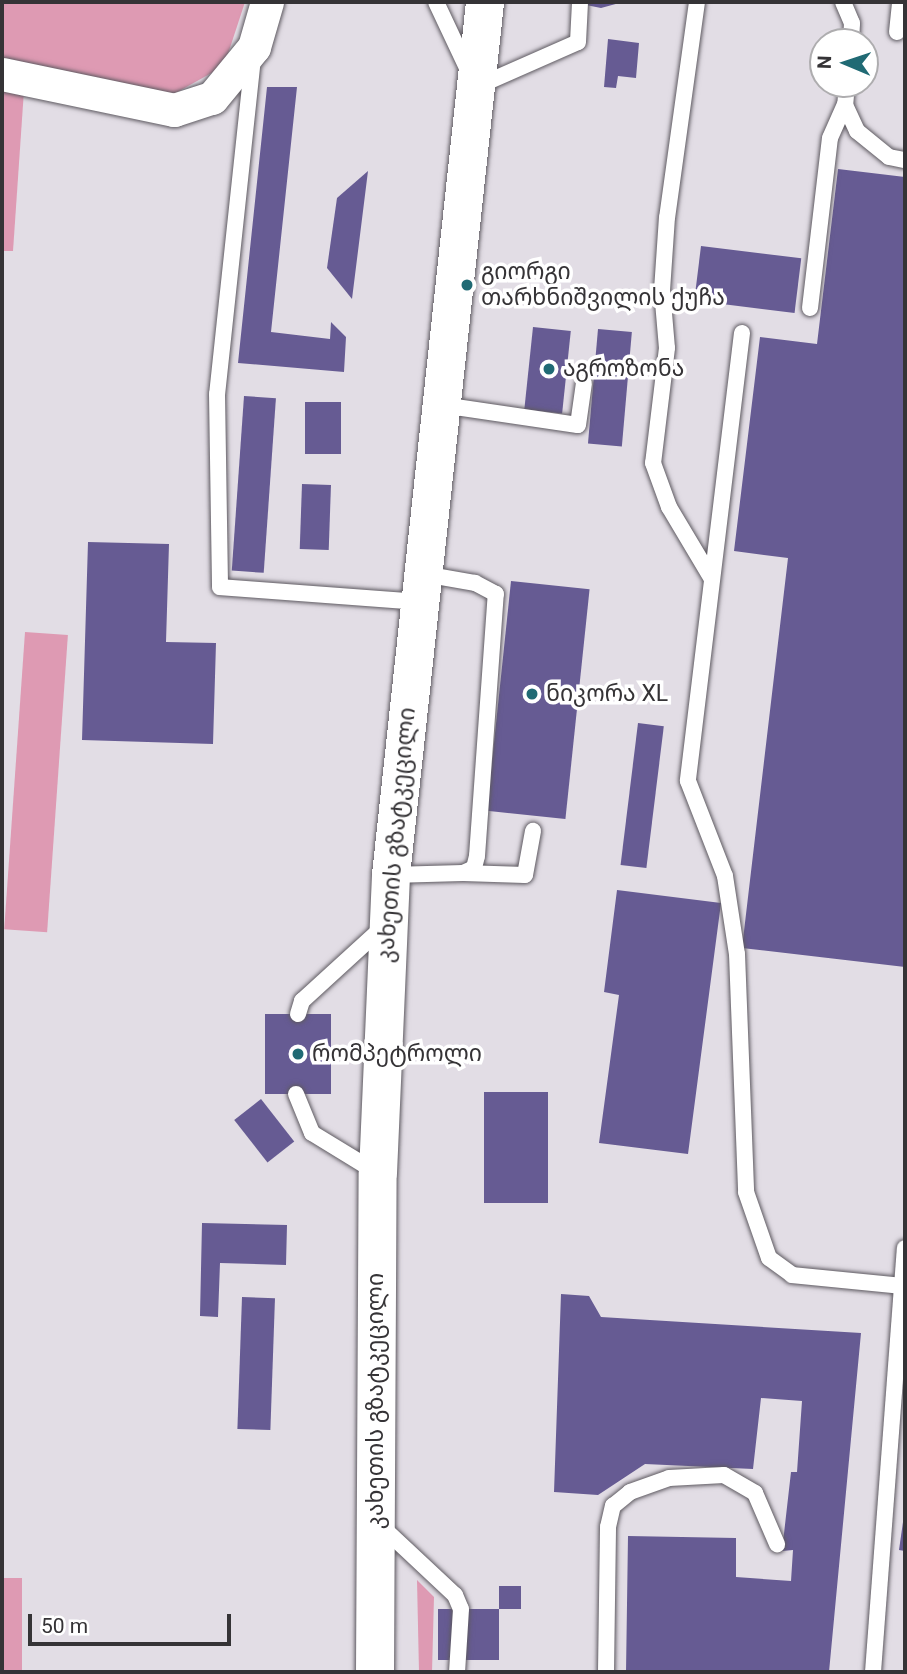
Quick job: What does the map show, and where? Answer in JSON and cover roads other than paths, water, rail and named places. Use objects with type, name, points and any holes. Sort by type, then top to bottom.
[{"type":"highway","name":"კახეთის გზატკეცილი","points":[[375,1672],[378,1173],[391,875],[419,588],[485,2]]},
{"type":"street","points":[[2,74],[174,110],[212,98],[254,47],[267,2]]},
{"type":"lane","points":[[436,2],[476,86],[578,42],[580,2]]},
{"type":"lane","points":[[697,2],[667,217],[662,290],[667,348],[653,463],[669,507],[712,579]]},
{"type":"lane","points":[[843,2],[851,28]]},
{"type":"lane","points":[[897,32],[900,2]]},
{"type":"lane","points":[[254,47],[217,394],[220,587],[419,588],[475,583],[496,594],[477,856],[474,868],[463,873]]},
{"type":"lane","points":[[810,308],[830,138],[846,98]]},
{"type":"lane","points":[[845,105],[856,131],[889,157],[905,160]]},
{"type":"lane","points":[[742,333],[688,781],[725,876],[737,954],[746,1192],[769,1258],[792,1275],[902,1286]]},
{"type":"lane","points":[[439,405],[578,425],[583,383]]},
{"type":"lane","points":[[391,875],[525,875],[533,831]]},
{"type":"lane","points":[[298,1014],[302,1001],[388,922]]},
{"type":"lane","points":[[296,1094],[312,1133],[378,1173]]},
{"type":"lane","points":[[873,1672],[905,1248]]},
{"type":"lane","points":[[607,1672],[608,1527],[613,1506],[630,1492],[669,1478],[724,1475],[755,1493],[777,1544]]},
{"type":"lane","points":[[375,1520],[455,1595],[461,1609],[457,1672]]},
{"type":"place","name":"გიორგი თარხნიშვილის ქუჩა","points":[[467,285]]},
{"type":"place","name":"აგროზონა","points":[[549,369]]},
{"type":"place","name":"ნიკორა XL","points":[[532,694]]},
{"type":"place","name":"რომპეტროლი","points":[[298,1054]]}]
